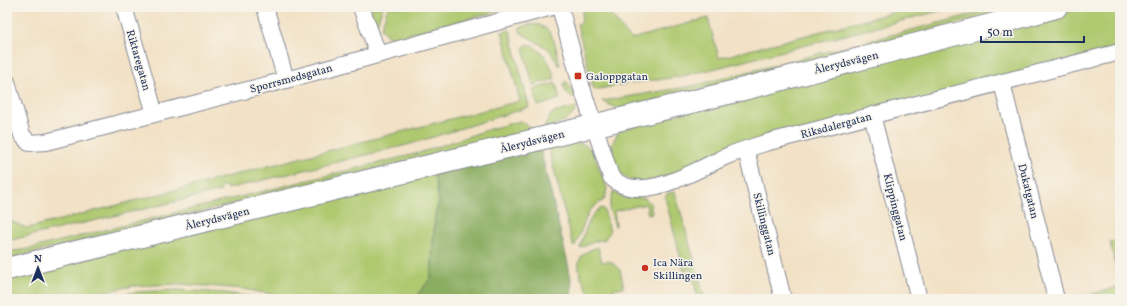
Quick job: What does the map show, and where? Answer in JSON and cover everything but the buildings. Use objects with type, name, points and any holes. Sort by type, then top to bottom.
[{"type":"main road","name":"Ålerydsvägen","points":[[7,269],[594,126],[998,24],[1056,7]]},
{"type":"street","name":"Riktaregatan","points":[[124,7],[155,114]]},
{"type":"street","points":[[265,7],[286,80]]},
{"type":"street","points":[[361,7],[378,54]]},
{"type":"street","name":"Sporrsmedsgatan","points":[[7,82],[22,135],[30,143],[46,142],[286,80],[552,7]]},
{"type":"street","points":[[560,7],[594,126]]},
{"type":"street","name":"Riksdalergatan","points":[[594,126],[611,177],[623,186],[640,189],[680,179],[728,156],[746,150],[872,115],[1120,52]]},
{"type":"street","name":"Dukatgatan","points":[[1002,83],[1056,299]]},
{"type":"street","name":"Klippinggatan","points":[[872,115],[919,299]]},
{"type":"street","name":"Skillinggatan","points":[[746,150],[783,299]]},
{"type":"green space","points":[[368,7],[383,7],[376,26]]},
{"type":"green space","points":[[388,7],[500,7],[503,10],[393,38],[387,36],[381,28]]},
{"type":"green space","points":[[583,7],[604,7],[631,39],[708,18],[719,58],[914,7],[955,7],[709,70],[678,77],[631,83],[631,81],[625,82],[625,84],[594,90],[577,24],[581,23]]},
{"type":"green space","points":[[1001,7],[1021,7],[628,108],[616,108],[602,101],[693,86]]},
{"type":"green space","points":[[1087,7],[1120,7],[1120,46],[645,182],[626,178],[619,172],[615,163],[612,153],[612,145],[618,133],[622,129]]},
{"type":"green space","points":[[531,24],[539,25],[549,32],[555,44],[560,65],[558,65],[549,49],[521,33],[519,28]]},
{"type":"green space","points":[[510,30],[529,107],[411,144],[227,189],[226,186],[220,187],[221,191],[7,241],[7,220],[27,228],[520,101],[502,32]]},
{"type":"green space","points":[[528,44],[543,54],[549,62],[555,79],[533,85],[523,48]]},
{"type":"green space","points":[[566,81],[576,96],[572,97],[567,94],[563,85]]},
{"type":"green space","points":[[556,83],[560,99],[538,106],[533,89]]},
{"type":"green space","points":[[577,107],[575,112],[568,119],[544,128],[552,113]]},
{"type":"green space","points":[[520,121],[535,130],[7,259],[7,252],[28,249],[419,153],[490,129]]},
{"type":"green space","points":[[573,141],[587,146],[593,152],[607,188],[605,199],[592,208],[588,213],[575,246],[573,246],[548,146]]},
{"type":"green space","points":[[540,148],[569,268],[572,286],[571,299],[414,299],[431,278],[435,214],[439,202],[434,174]]},
{"type":"green space","points":[[434,174],[439,202],[435,214],[431,278],[414,299],[296,299],[244,289],[179,284],[133,286],[66,299],[7,299],[7,278]]},
{"type":"green space","points":[[613,192],[623,197],[645,198],[650,203],[652,213],[648,214],[646,204],[614,211],[615,226],[609,208]]},
{"type":"green space","points":[[675,192],[705,299],[698,299],[691,269],[684,271],[665,197],[668,193]]},
{"type":"green space","points":[[601,208],[604,209],[610,232],[604,240],[596,241],[580,248],[590,220]]},
{"type":"green space","points":[[1120,240],[1120,283],[1110,242]]},
{"type":"green space","points":[[598,247],[602,262],[610,261],[620,270],[624,287],[613,289],[616,299],[592,299],[581,276],[579,262],[582,256],[588,251]]},
{"type":"green space","points":[[1120,286],[1120,294],[1101,299],[1076,299]]},
{"type":"green space","points":[[178,290],[226,293],[264,299],[99,299],[135,292]]},
{"type":"place","name":"Galoppgatan","points":[[578,76]]},
{"type":"place","name":"Ica Nära Skillingen","points":[[645,268]]}]
